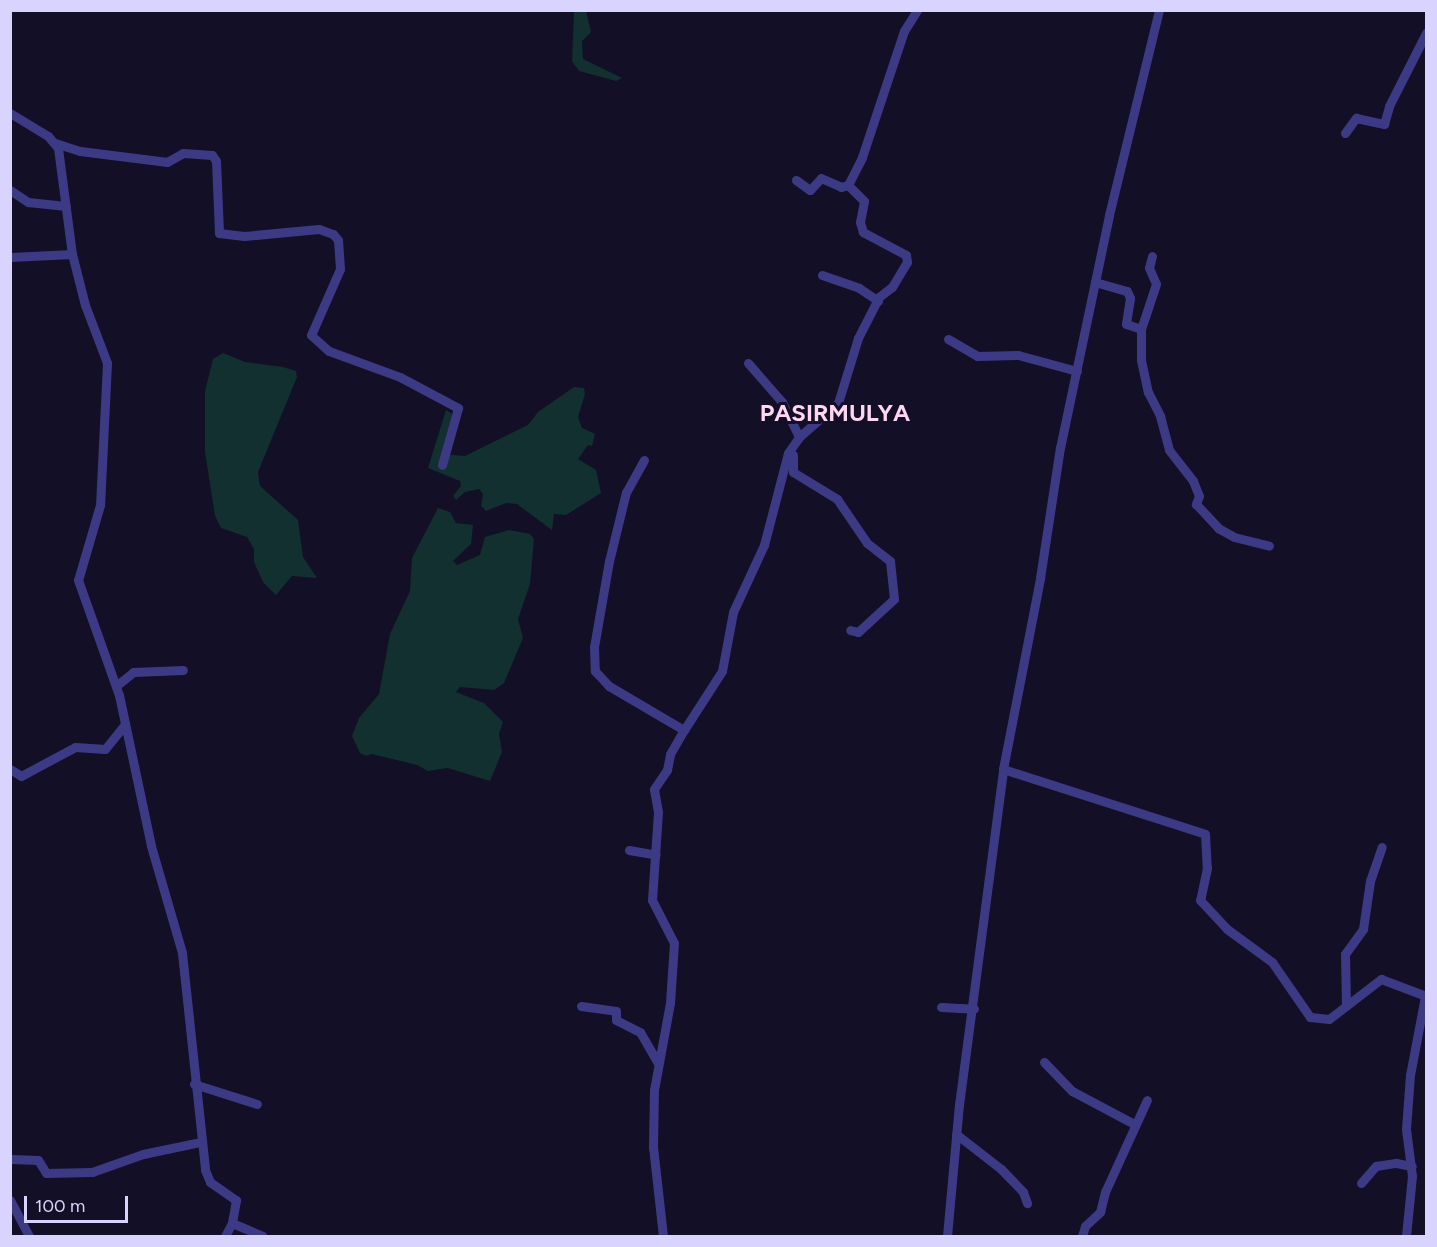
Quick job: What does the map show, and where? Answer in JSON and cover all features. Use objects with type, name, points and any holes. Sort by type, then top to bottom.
[{"type":"street","points":[[796,180],[810,190],[821,178],[840,187],[848,185],[862,157],[904,31],[917,10]]},
{"type":"street","points":[[958,1236],[947,1234],[956,1134],[974,1009],[1003,769],[1095,282],[1159,10]]},
{"type":"street","points":[[1345,133],[1356,118],[1384,124],[1389,106],[1426,33]]},
{"type":"street","points":[[10,113],[55,143],[96,153],[167,162],[183,153],[214,156],[219,233],[244,236],[319,229],[333,234],[338,240],[340,269],[311,335],[329,351],[400,377],[458,408],[442,465]]},
{"type":"street","points":[[55,143],[72,254],[84,305],[107,363],[100,505],[78,580],[116,686],[151,846],[182,953],[200,1142],[210,1182],[236,1200],[232,1223],[225,1236]]},
{"type":"street","points":[[663,1236],[653,1147],[658,1063],[670,1003],[674,944],[652,900],[658,812],[654,789],[667,770],[670,754],[722,671],[733,612],[764,545],[797,440],[838,403],[851,354],[878,301],[899,278],[908,258],[863,232],[860,222],[864,201],[848,185]]},
{"type":"street","points":[[10,190],[28,202],[66,206]]},
{"type":"street","points":[[10,256],[72,254]]},
{"type":"street","points":[[1152,256],[1149,268],[1156,284],[1142,329],[1141,360],[1148,392],[1160,416],[1169,450],[1197,490],[1198,506],[1224,533],[1269,546]]},
{"type":"street","points":[[822,275],[859,288],[878,301]]},
{"type":"street","points":[[1095,282],[1129,293],[1125,324],[1142,329]]},
{"type":"street","points":[[948,339],[977,356],[1018,355],[1077,370]]},
{"type":"street","points":[[748,363],[782,402],[797,440],[793,472],[837,499],[867,543],[890,561],[896,587],[894,599],[856,634],[850,630]]},
{"type":"street","points":[[644,460],[626,492],[609,561],[594,647],[596,671],[609,686],[684,730]]},
{"type":"street","points":[[116,686],[133,672],[183,670]]},
{"type":"street","points":[[10,769],[21,776],[75,747],[105,749],[125,724]]},
{"type":"street","points":[[1003,769],[1205,834],[1207,868],[1199,893],[1205,907],[1245,944],[1272,963],[1310,1017],[1329,1019],[1381,979],[1426,996],[1410,1074],[1406,1129],[1412,1166],[1406,1236]]},
{"type":"street","points":[[1346,1006],[1345,954],[1363,929],[1370,881],[1382,847]]},
{"type":"street","points":[[629,850],[656,855]]},
{"type":"street","points":[[581,1006],[616,1011],[616,1020],[640,1032],[658,1063]]},
{"type":"street","points":[[940,1007],[974,1009]]},
{"type":"street","points":[[1044,1062],[1072,1091],[1136,1125]]},
{"type":"street","points":[[194,1084],[257,1104]]},
{"type":"street","points":[[1082,1236],[1085,1226],[1100,1212],[1147,1100]]},
{"type":"street","points":[[956,1134],[1002,1169],[1023,1192],[1026,1203]]},
{"type":"street","points":[[10,1159],[36,1159],[46,1173],[92,1172],[143,1154],[200,1142]]},
{"type":"street","points":[[1361,1183],[1376,1166],[1396,1163],[1412,1166]]},
{"type":"street","points":[[10,1200],[29,1236]]},
{"type":"street","points":[[232,1223],[262,1236]]},
{"type":"green space","points":[[574,11],[586,11],[591,32],[582,41],[583,59],[622,78],[616,81],[579,71],[572,61]]},
{"type":"green space","points":[[223,353],[245,362],[296,371],[297,377],[258,472],[260,486],[298,520],[303,557],[317,578],[292,576],[276,595],[263,582],[254,562],[254,549],[247,537],[221,528],[215,516],[205,452],[205,391],[213,359]]},
{"type":"green space","points":[[574,387],[584,388],[585,394],[578,417],[582,428],[595,434],[592,446],[588,445],[578,459],[596,470],[601,493],[566,515],[554,514],[552,530],[517,504],[506,503],[486,511],[481,506],[483,494],[479,489],[465,492],[456,500],[453,496],[461,486],[460,481],[428,468],[446,410],[452,414],[442,454],[465,456],[528,425],[538,412]]},
{"type":"green space","points":[[438,508],[450,512],[456,523],[473,525],[471,544],[453,561],[457,565],[480,555],[485,537],[509,530],[530,534],[534,539],[530,584],[518,619],[523,638],[504,683],[494,690],[460,687],[456,692],[484,703],[503,722],[499,734],[502,752],[490,781],[448,768],[428,771],[417,765],[372,754],[366,756],[360,753],[352,736],[359,718],[379,694],[390,634],[410,591],[412,558]]},
{"type":"district","name":"PASIRMULYA","points":[[835,413]]}]
